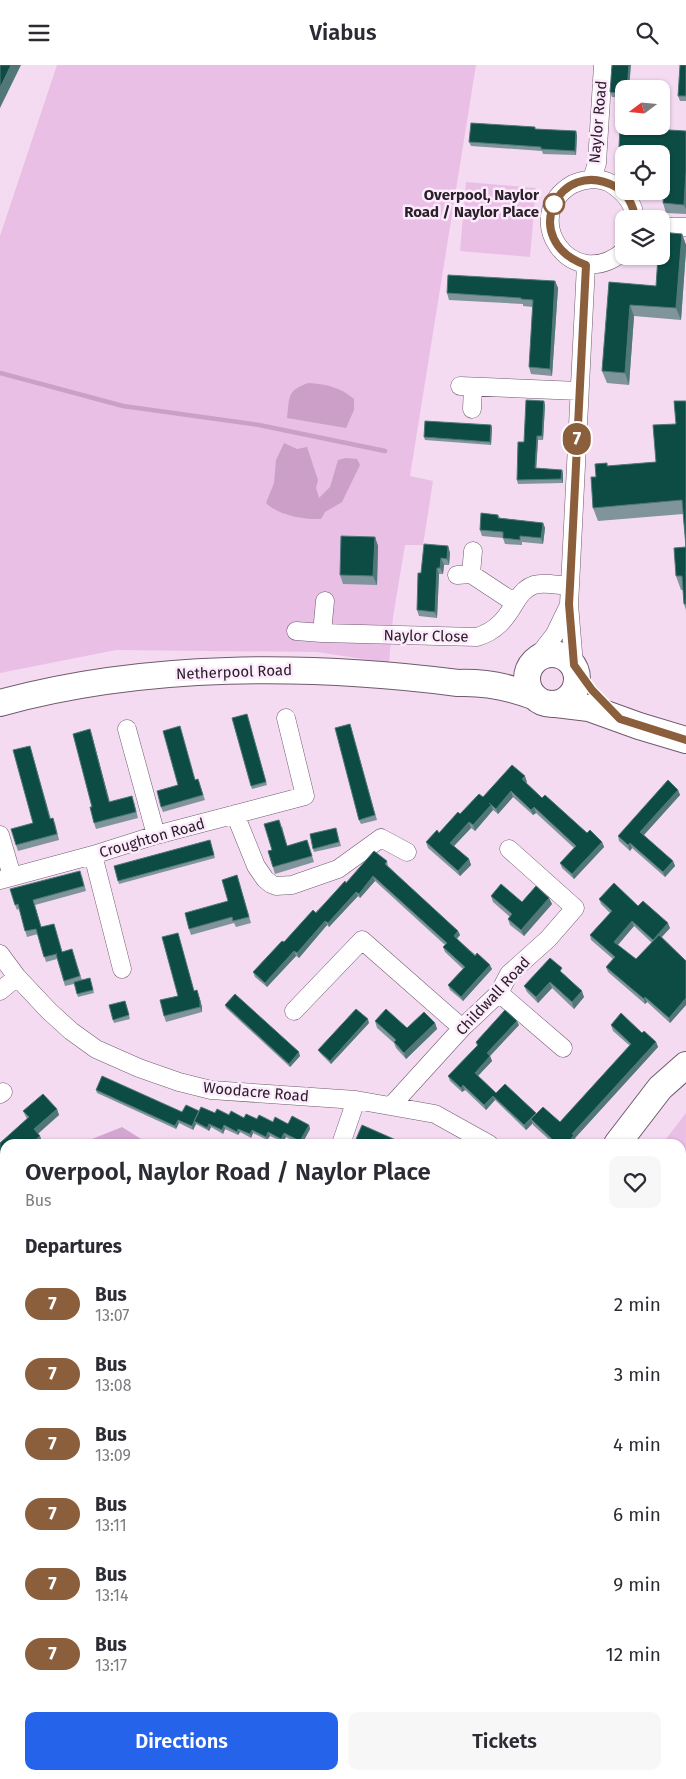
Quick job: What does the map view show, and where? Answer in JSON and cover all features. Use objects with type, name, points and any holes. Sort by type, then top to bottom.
[{"type":"main road","points":[[559,654],[566,657],[575,667],[578,679],[574,693],[565,701],[545,700],[528,685],[527,677],[534,661],[543,655],[559,654]]},
{"type":"main road","name":"Netherpool Road","points":[[0,703],[101,683],[177,674],[310,670],[362,673],[458,683],[471,682],[509,671],[534,661]]},
{"type":"main road","name":"Netherpool Road","points":[[575,667],[600,700],[620,719]]},
{"type":"main road","name":"Netherpool Road","points":[[471,682],[503,687],[545,700],[579,706],[686,740]]},
{"type":"main road","points":[[621,1139],[660,1089],[686,1065]]},
{"type":"street","name":"Naylor Road","points":[[592,179],[597,163],[603,65]]},
{"type":"street","points":[[615,258],[600,265],[586,265],[572,260],[561,251],[553,240],[550,226],[551,212],[556,199],[566,188],[578,181],[592,179],[607,181],[619,189],[629,199],[633,210]]},
{"type":"street","points":[[670,227],[686,227]]},
{"type":"street","points":[[575,667],[569,604],[586,265]]},
{"type":"street","points":[[472,409],[467,386],[580,391]]},
{"type":"street","points":[[473,551],[464,574],[515,603]]},
{"type":"street","name":"Naylor Close","points":[[296,631],[477,637],[497,628],[527,587],[534,584],[570,586]]},
{"type":"street","points":[[322,633],[325,601]]},
{"type":"street","points":[[534,661],[555,634],[569,604]]},
{"type":"street","name":"Croughton Road","points":[[6,878],[93,855],[156,835],[305,796],[286,718]]},
{"type":"street","points":[[127,729],[156,835]]},
{"type":"street","points":[[235,814],[256,866],[265,879],[276,887],[292,885],[338,869],[381,838],[407,852]]},
{"type":"street","points":[[0,835],[6,878]]},
{"type":"street","name":"Childwall Road","points":[[391,1107],[462,1028],[499,993],[510,974],[548,939],[575,908],[509,849]]},
{"type":"street","points":[[93,855],[122,969]]},
{"type":"street","points":[[294,1011],[362,940],[462,1028]]},
{"type":"street","name":"Woodacre Road","points":[[0,954],[17,977],[49,1011],[71,1031],[96,1049],[179,1082],[211,1090],[356,1100],[435,1113],[480,1139]]},
{"type":"street","points":[[0,991],[17,977]]},
{"type":"street","points":[[499,993],[563,1048]]},
{"type":"street","points":[[343,1139],[356,1100]]},
{"type":"shaded area","points":[[57,65],[476,65],[410,476],[433,481],[423,545],[405,545],[393,617],[389,663],[317,652],[116,650],[0,673],[0,236]]},
{"type":"shaded area","points":[[466,182],[536,188],[530,257],[460,251]]},
{"type":"shaded area","points":[[308,383],[332,387],[354,399],[354,410],[346,428],[287,418],[292,392]]},
{"type":"shaded area","points":[[284,443],[297,449],[307,447],[318,480],[316,488],[319,498],[330,487],[338,460],[346,458],[357,459],[360,465],[342,502],[325,512],[321,519],[307,519],[284,514],[266,503],[274,483],[276,460]]},
{"type":"shaded area","points":[[686,1113],[686,1139],[666,1139]]},
{"type":"shaded area","points":[[122,1127],[141,1139],[92,1139]]},
{"type":"building","points":[[0,65],[11,65],[0,88]]},
{"type":"building","points":[[612,65],[629,65],[628,80],[615,80],[615,93],[610,92]]},
{"type":"building","points":[[680,65],[686,65],[686,96],[678,96]]},
{"type":"building","points":[[471,123],[576,131],[575,151],[469,142]]},
{"type":"building","points":[[670,130],[686,131],[684,205],[663,203],[663,200],[670,200],[670,145],[619,145],[620,135],[670,135]]},
{"type":"building","points":[[670,233],[682,234],[676,308],[630,305],[625,373],[602,371],[609,282],[656,286],[657,265],[670,265]]},
{"type":"building","points":[[448,275],[555,281],[550,369],[529,367],[533,300],[447,293]]},
{"type":"building","points":[[526,400],[544,401],[542,436],[537,436],[535,468],[562,470],[561,479],[517,480],[518,442],[524,442]]},
{"type":"building","points":[[674,401],[686,401],[686,547],[682,500],[593,508],[591,477],[596,477],[595,464],[607,463],[607,466],[656,462],[653,425],[676,424]]},
{"type":"building","points":[[425,421],[491,425],[490,442],[424,437]]},
{"type":"building","points":[[481,513],[498,515],[498,518],[543,523],[541,538],[520,536],[520,540],[503,538],[503,532],[480,530]]},
{"type":"building","points":[[341,536],[375,537],[373,576],[340,575]]},
{"type":"building","points":[[424,544],[448,546],[447,559],[441,558],[440,568],[437,568],[435,612],[417,610],[418,573],[421,573]]},
{"type":"building","points":[[686,547],[686,604],[684,604],[682,576],[676,576],[674,548]]},
{"type":"building","points":[[247,714],[266,782],[251,786],[232,718]]},
{"type":"building","points":[[350,724],[375,815],[359,820],[335,728]]},
{"type":"building","points":[[180,726],[195,780],[198,779],[203,795],[161,807],[157,791],[178,785],[163,731]]},
{"type":"building","points":[[90,729],[109,802],[132,796],[136,812],[94,823],[90,807],[92,807],[73,734]]},
{"type":"building","points":[[30,746],[50,819],[53,818],[57,834],[16,845],[11,829],[33,823],[13,750]]},
{"type":"building","points":[[512,765],[525,776],[522,779],[542,798],[545,795],[587,833],[590,830],[602,842],[572,874],[560,863],[576,846],[534,807],[531,810],[511,791],[496,809],[489,803],[491,805],[473,825],[469,822],[450,843],[469,859],[458,871],[426,842],[437,830],[439,833],[458,812],[460,814],[479,794],[483,797]]},
{"type":"building","points":[[668,780],[678,790],[640,832],[673,861],[663,872],[630,843],[628,845],[618,836]]},
{"type":"building","points":[[279,820],[287,846],[307,840],[312,856],[273,867],[268,851],[272,850],[264,824]]},
{"type":"building","points":[[336,828],[339,842],[313,849],[310,834]]},
{"type":"building","points":[[210,840],[214,855],[118,881],[114,866]]},
{"type":"building","points":[[374,851],[387,861],[385,864],[458,931],[454,936],[475,956],[477,953],[490,965],[461,997],[448,985],[465,967],[443,947],[447,943],[373,876],[359,894],[356,892],[328,923],[325,921],[297,953],[294,951],[265,983],[253,972],[313,910],[316,913],[345,881],[346,883]]},
{"type":"building","points":[[80,871],[84,886],[33,900],[41,927],[54,924],[62,952],[72,949],[80,976],[64,981],[56,954],[44,957],[36,929],[25,931],[18,904],[15,905],[10,889]]},
{"type":"building","points":[[237,875],[249,917],[233,921],[232,917],[189,929],[185,913],[228,901],[222,880]]},
{"type":"building","points":[[614,883],[638,906],[643,901],[668,923],[653,940],[632,921],[614,942],[636,959],[659,935],[686,961],[686,998],[669,1018],[606,967],[615,957],[590,935],[612,911],[599,899]]},
{"type":"building","points":[[501,884],[522,902],[536,886],[549,898],[521,930],[508,919],[512,914],[491,896]]},
{"type":"building","points":[[178,933],[194,991],[197,990],[200,1007],[164,1016],[160,1000],[178,996],[162,937]]},
{"type":"building","points":[[550,958],[562,968],[560,971],[582,991],[572,1002],[550,982],[536,997],[524,986]]},
{"type":"building","points":[[90,978],[93,990],[77,994],[74,982]]},
{"type":"building","points":[[235,994],[299,1052],[289,1064],[225,1005]]},
{"type":"building","points":[[125,1001],[129,1015],[113,1020],[109,1005]]},
{"type":"building","points":[[356,1009],[368,1019],[330,1061],[318,1050]]},
{"type":"building","points":[[386,1009],[407,1028],[424,1012],[435,1023],[404,1053],[394,1042],[396,1040],[375,1021]]},
{"type":"building","points":[[505,1010],[517,1021],[487,1053],[490,1056],[475,1073],[496,1093],[505,1084],[536,1113],[524,1125],[493,1096],[484,1105],[463,1085],[461,1088],[448,1076],[478,1045],[476,1042]]},
{"type":"building","points":[[621,1013],[642,1033],[644,1031],[656,1042],[572,1134],[574,1135],[571,1139],[552,1139],[531,1119],[543,1107],[560,1122],[631,1044],[611,1025]]},
{"type":"building","points":[[102,1076],[182,1112],[186,1105],[199,1111],[192,1126],[178,1120],[175,1126],[96,1090]]},
{"type":"building","points":[[43,1094],[57,1109],[34,1129],[40,1136],[37,1139],[4,1139],[29,1117],[23,1111]]},
{"type":"building","points":[[201,1107],[215,1113],[217,1109],[229,1115],[231,1111],[244,1118],[246,1114],[257,1119],[259,1115],[273,1122],[275,1117],[288,1124],[292,1116],[309,1125],[301,1139],[296,1139],[284,1133],[281,1139],[268,1132],[266,1137],[252,1130],[250,1134],[238,1129],[237,1132],[224,1125],[222,1130],[209,1124],[207,1128],[194,1121]]},
{"type":"building","points":[[362,1125],[394,1139],[356,1139]]},
{"type":"waterway","points":[[0,373],[123,406],[259,425],[385,451]]},
{"type":"bus line","name":"7","points":[[633,210],[629,199],[619,189],[607,181],[592,179],[578,181],[566,188],[556,199],[551,212],[550,226],[553,240],[561,251],[572,260],[586,265],[569,604],[574,665],[600,700],[620,719],[686,740]]},
{"type":"place","name":"Overpool, Naylor Road / Naylor Place","points":[[554,204]]}]
